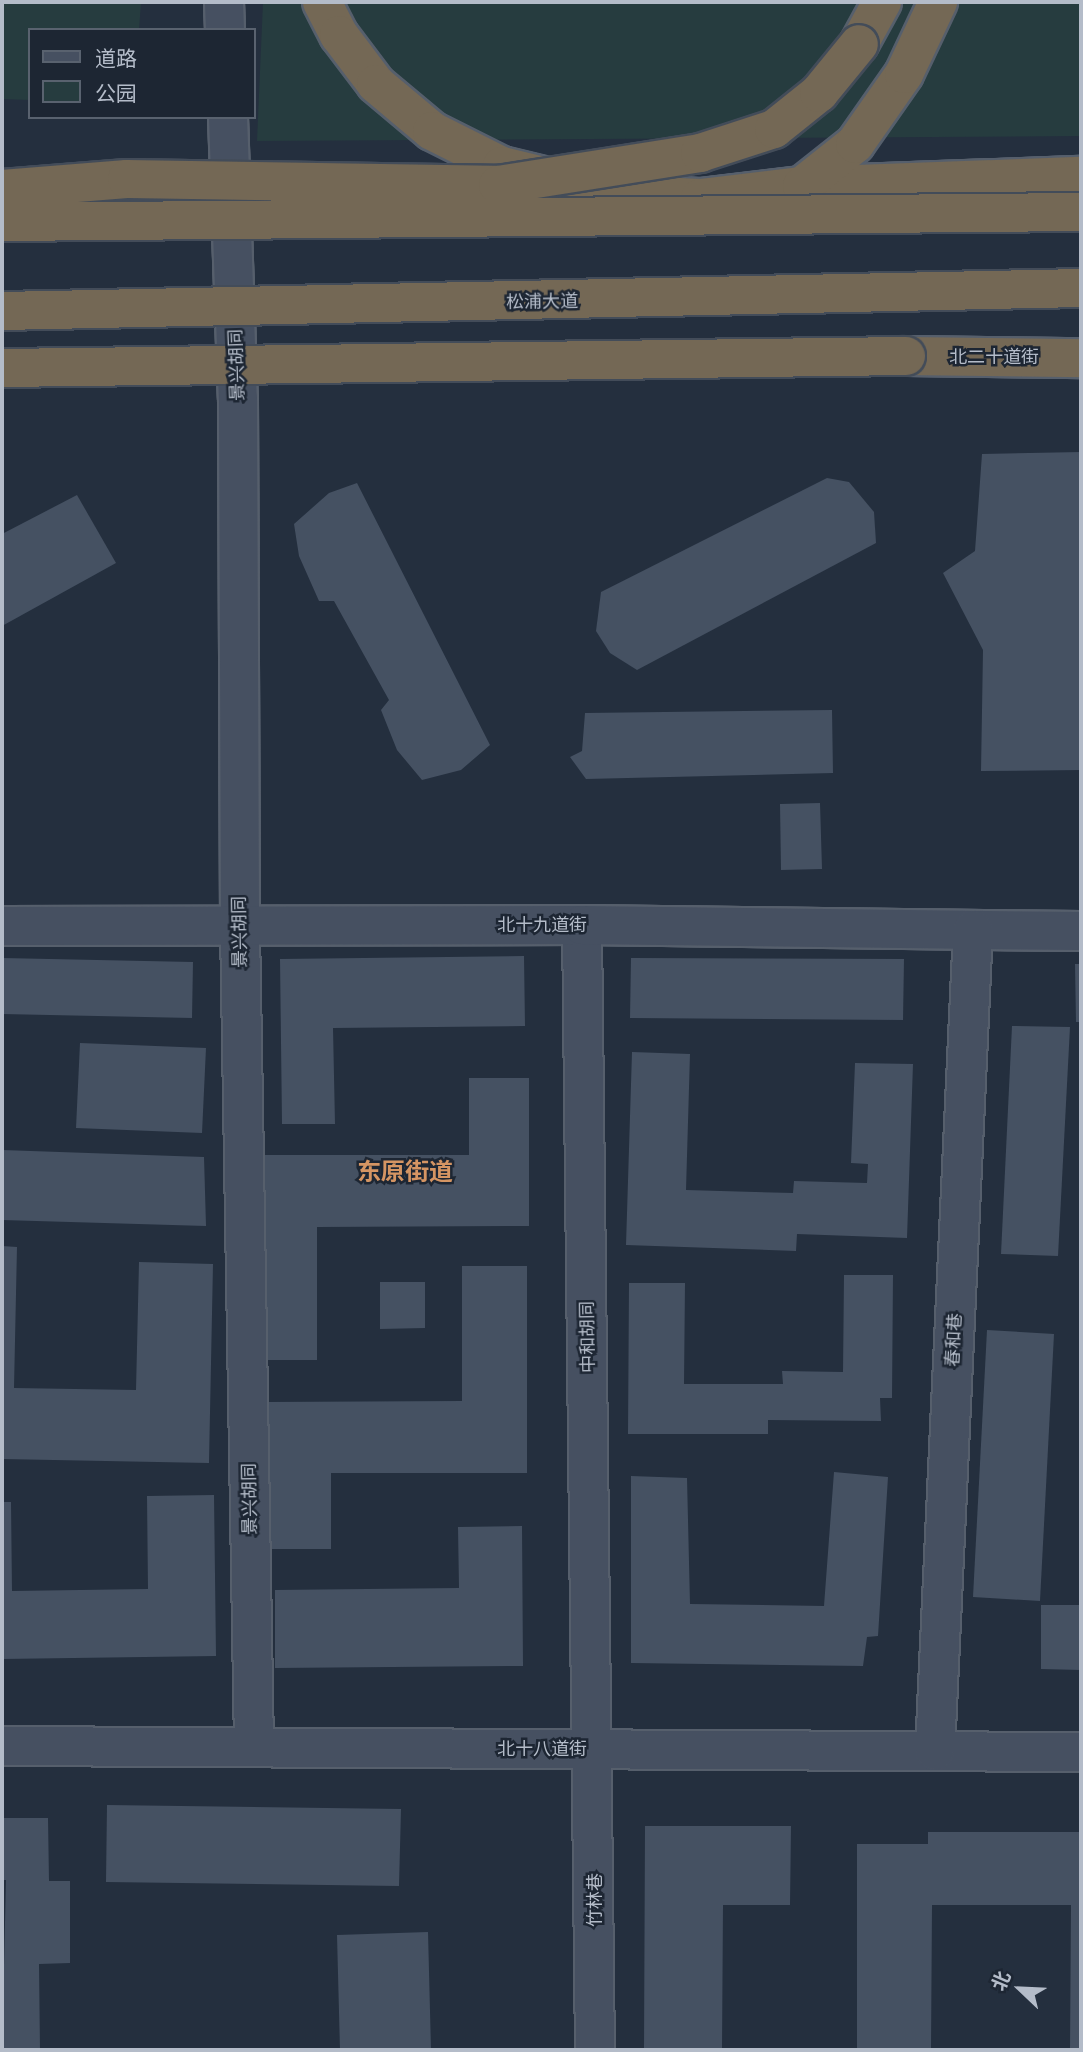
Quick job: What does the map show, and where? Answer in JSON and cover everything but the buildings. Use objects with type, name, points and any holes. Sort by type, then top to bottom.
[{"type":"highway","points":[[322,2],[340,35],[376,84],[432,131],[502,166],[618,194],[701,198],[802,186],[1081,176]]},
{"type":"highway","points":[[2,189],[127,179],[498,185],[700,153],[774,130],[819,93],[859,44],[882,2]]},
{"type":"highway","points":[[802,186],[855,144],[904,74],[938,2]]},
{"type":"highway","points":[[2,222],[1081,212]]},
{"type":"highway","name":"松浦大道","points":[[2,312],[1081,288]]},
{"type":"highway","name":"北二十道街","points":[[2,368],[906,356],[1081,358]]},
{"type":"street","points":[[224,2],[225,28]]},
{"type":"street","name":"景兴胡同","points":[[228,119],[238,399],[240,928],[254,1746]]},
{"type":"street","name":"北十九道街","points":[[2,926],[240,928],[582,925],[1081,931]]},
{"type":"street","name":"中和胡同","points":[[582,925],[595,1749]]},
{"type":"street","name":"春和巷","points":[[935,1751],[973,929]]},
{"type":"street","name":"北十八道街","points":[[2,1746],[1081,1752]]},
{"type":"street","name":"竹林巷","points":[[595,1749],[595,2050]]},
{"type":"green space","points":[[2,2],[141,2],[139,28],[28,28],[28,100],[2,99]]},
{"type":"green space","points":[[263,2],[1081,2],[1081,136],[257,141]]},
{"type":"district","name":"东原街道","points":[[405,1172]]}]
